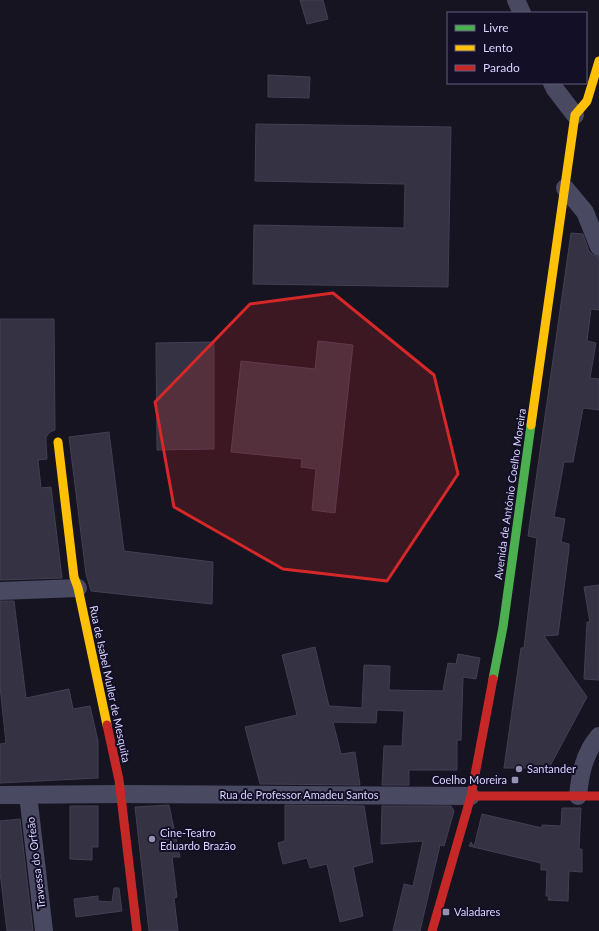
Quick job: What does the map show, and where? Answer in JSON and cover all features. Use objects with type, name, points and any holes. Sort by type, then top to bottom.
[{"type":"main road","points":[[575,114],[587,101],[599,61]]},
{"type":"main road","name":"Avenida de António Coelho Moreira","points":[[432,931],[471,796],[503,627],[575,114]]},
{"type":"main road","name":"Rua de Isabel Muller de Mesquita","points":[[58,442],[74,577],[78,588],[118,780],[137,931]]},
{"type":"main road","name":"Rua de Professor Amadeu Santos","points":[[471,796],[599,796]]},
{"type":"street","points":[[516,0],[522,12]]},
{"type":"street","points":[[552,84],[575,114]]},
{"type":"street","points":[[565,188],[585,212],[599,247]]},
{"type":"street","points":[[0,591],[78,588]]},
{"type":"street","points":[[578,796],[580,775],[587,755],[599,736]]},
{"type":"street","name":"Rua de Professor Amadeu Santos","points":[[0,795],[119,794],[471,796]]},
{"type":"street","name":"Travessa do Orfeão","points":[[28,795],[44,931]]},
{"type":"highlighted area","points":[[333,293],[434,375],[458,474],[387,581],[283,569],[174,507],[155,402],[250,304]]},
{"type":"building","points":[[300,0],[323,0],[328,19],[307,24]]},
{"type":"building","points":[[268,75],[310,77],[309,98],[268,97]]},
{"type":"building","points":[[256,124],[451,127],[448,287],[253,284],[254,225],[404,228],[405,184],[255,181]]},
{"type":"building","points":[[571,233],[583,234],[589,251],[593,255],[599,257],[599,310],[591,309],[587,341],[596,343],[590,378],[599,379],[599,410],[583,408],[573,462],[564,462],[554,517],[565,519],[561,542],[569,544],[569,549],[558,635],[544,636],[587,697],[549,768],[504,768],[521,648],[524,648],[537,538],[528,536]]},
{"type":"building","points":[[0,319],[54,319],[55,430],[50,432],[46,437],[47,459],[38,460],[41,488],[51,487],[62,578],[0,580]]},
{"type":"building","points":[[318,341],[353,345],[335,513],[312,510],[316,469],[301,467],[302,459],[231,452],[241,361],[315,369]]},
{"type":"building","points":[[214,342],[214,449],[157,450],[156,343]]},
{"type":"building","points":[[109,432],[124,551],[213,562],[212,604],[91,591],[86,574],[69,437]]},
{"type":"building","points":[[599,585],[599,680],[584,679],[587,622],[590,622],[584,587]]},
{"type":"building","points":[[0,601],[14,601],[26,698],[69,689],[73,709],[90,706],[98,741],[98,778],[0,783],[0,744],[6,743],[0,686]]},
{"type":"building","points":[[315,647],[329,706],[362,708],[364,665],[390,666],[389,690],[443,691],[448,663],[456,664],[458,654],[480,658],[476,679],[463,677],[461,740],[457,740],[457,770],[409,770],[409,785],[382,785],[384,746],[402,746],[404,711],[377,710],[376,723],[333,722],[341,754],[355,752],[360,785],[260,784],[245,727],[297,715],[282,655]]},
{"type":"building","name":"Cine-Teatro Eduardo Brazão","points":[[169,805],[180,857],[172,857],[177,897],[174,898],[178,931],[149,931],[135,807]]},
{"type":"building","points":[[285,805],[364,806],[373,862],[353,867],[363,916],[340,922],[327,864],[310,868],[307,858],[283,864],[278,843],[285,841]]},
{"type":"building","points":[[70,806],[98,806],[98,847],[92,847],[92,860],[70,859]]},
{"type":"building","points":[[382,806],[451,806],[454,811],[444,846],[440,845],[420,931],[393,931],[404,884],[413,886],[423,841],[381,844]]},
{"type":"building","points":[[562,808],[581,808],[579,849],[582,849],[582,872],[569,871],[568,901],[548,900],[549,896],[546,896],[547,870],[541,870],[541,863],[469,846],[471,842],[474,847],[482,814],[542,828],[542,825],[561,826]]},
{"type":"building","points":[[20,819],[33,931],[7,931],[0,872],[0,821]]},
{"type":"building","points":[[114,888],[119,888],[122,911],[76,917],[74,899],[98,896],[98,901],[112,902]]},
{"type":"traffic: fast","points":[[493,679],[503,627],[531,425]]},
{"type":"traffic: slow","points":[[531,425],[575,115],[587,101],[599,61]]},
{"type":"traffic: slow","points":[[58,442],[74,577],[78,588],[107,725]]},
{"type":"traffic: jam","points":[[432,931],[471,796],[493,679]]},
{"type":"traffic: jam","points":[[107,725],[119,780],[137,931]]},
{"type":"traffic: jam","points":[[471,796],[599,796]]},
{"type":"place","name":"Santander","points":[[519,769]]},
{"type":"place","name":"Coelho Moreira","points":[[515,780]]},
{"type":"place","name":"Cine-Teatro Eduardo Brazão","points":[[152,839]]},
{"type":"place","name":"Valadares","points":[[446,912]]}]
